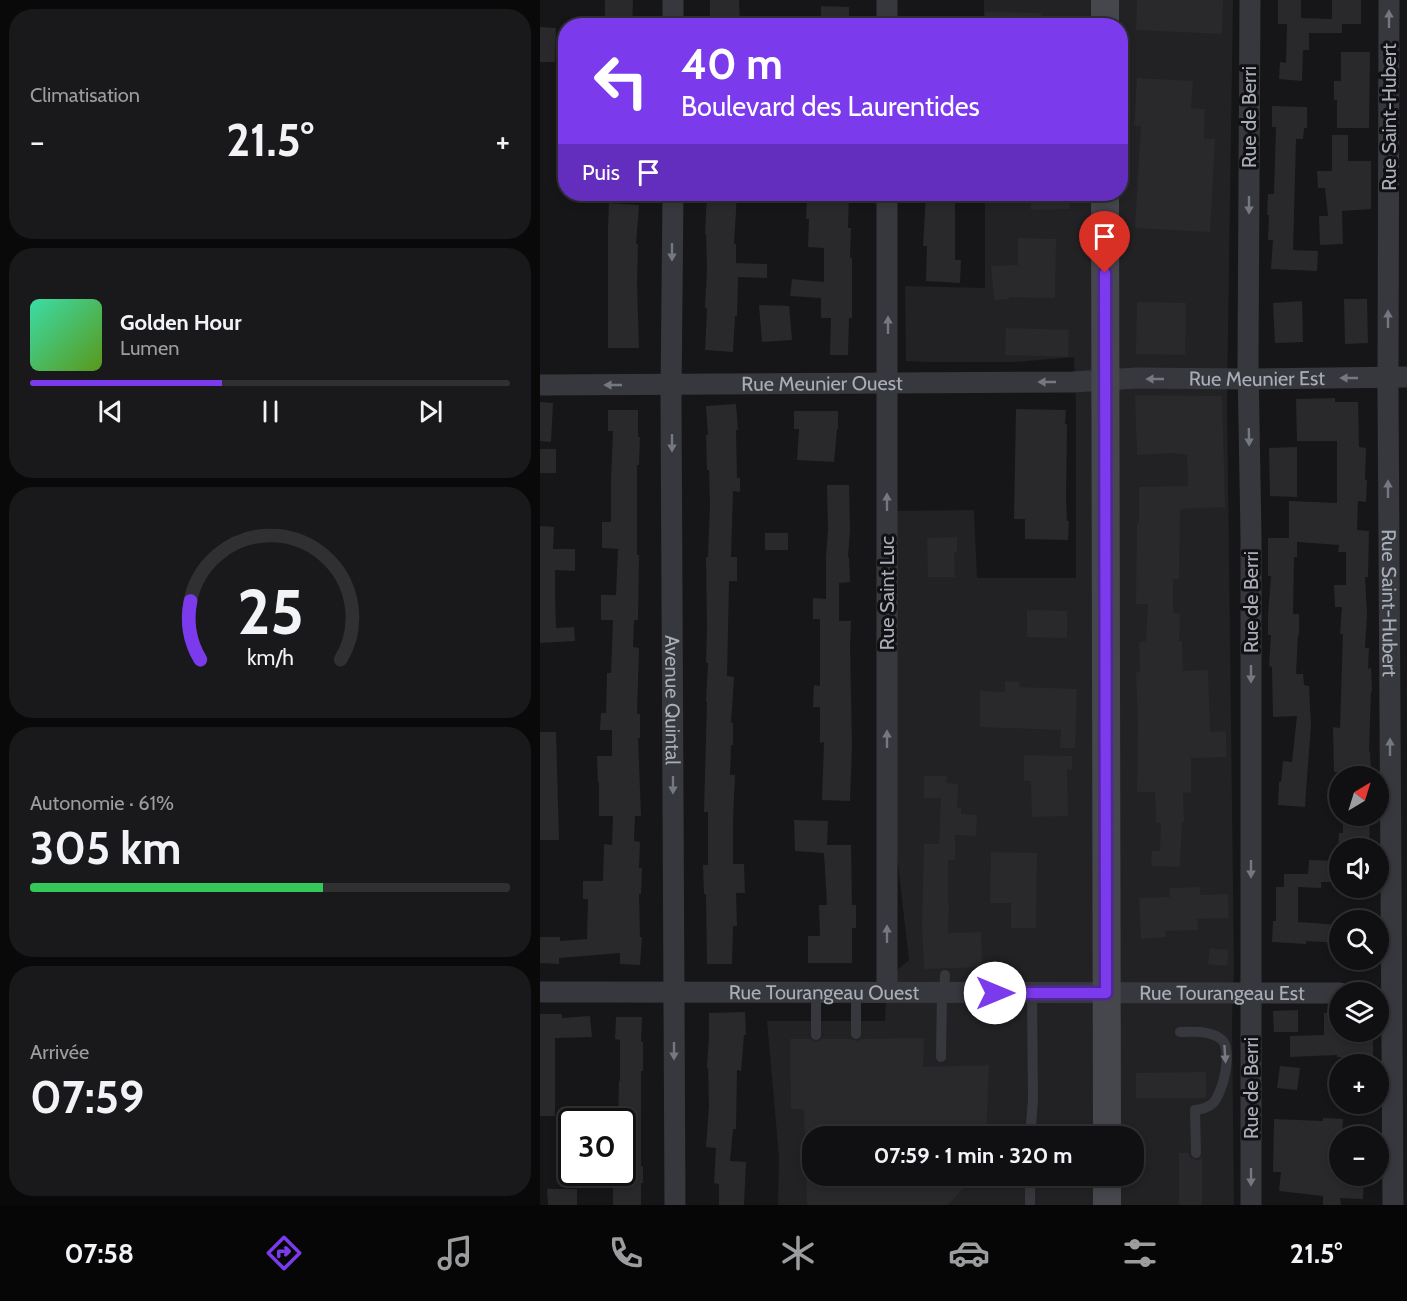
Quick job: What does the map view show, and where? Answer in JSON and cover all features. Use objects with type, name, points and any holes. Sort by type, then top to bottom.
[{"type":"main road","points":[[1105,0],[1105,18]]},
{"type":"main road","points":[[1105,201],[1107,1126]]},
{"type":"main road","points":[[1107,1186],[1107,1205]]},
{"type":"street","points":[[673,0],[673,18]]},
{"type":"street","points":[[887,0],[887,18]]},
{"type":"street","name":"Rue de Berri","points":[[1250,0],[1248,379],[1251,536],[1251,1205]]},
{"type":"street","name":"Rue Saint-Hubert","points":[[1389,0],[1397,377],[1392,994],[1393,1205]]},
{"type":"street","name":"Avenue Quintal","points":[[673,201],[675,1205]]},
{"type":"street","name":"Rue Saint Luc","points":[[887,201],[887,992]]},
{"type":"street","name":"Rue Meunier Est","points":[[1105,381],[1137,378],[1397,377]]},
{"type":"street","name":"Rue Meunier Ouest","points":[[540,385],[1105,381]]},
{"type":"street","name":"Rue Tourangeau Ouest","points":[[540,993],[856,993],[944,987],[995,993],[1106,993]]},
{"type":"street","name":"Rue Tourangeau Est","points":[[1106,993],[1329,993]]},
{"type":"lane","points":[[995,993],[996,968]]},
{"type":"lane","points":[[941,1057],[944,987]]},
{"type":"lane","points":[[816,992],[816,1035]]},
{"type":"lane","points":[[856,993],[856,1034]]},
{"type":"lane","points":[[1031,1126],[1033,1100],[1032,993]]},
{"type":"lane","points":[[1180,1032],[1213,1034],[1220,1038],[1226,1050],[1226,1069],[1215,1101],[1207,1108],[1195,1110],[1196,1153]]},
{"type":"lane","points":[[1030,1186],[1030,1205]]},
{"type":"shaded area","points":[[984,0],[1233,0],[1227,397],[1234,968],[1232,1019],[1234,1205],[778,1205],[779,1157],[767,1021],[885,1021],[887,978],[909,960],[887,769],[887,511],[974,510],[977,578],[1076,578],[1074,357],[1015,362],[906,361],[905,286],[985,288],[985,201],[1128,201],[1128,18],[984,18]]},
{"type":"building","points":[[605,0],[633,0],[632,18],[605,18]]},
{"type":"building","points":[[710,0],[739,0],[740,18],[710,18]]},
{"type":"building","points":[[1137,0],[1223,0],[1222,34],[1136,30]]},
{"type":"building","points":[[1278,0],[1301,0],[1301,18],[1332,19],[1332,0],[1361,0],[1361,24],[1342,24],[1342,33],[1309,33],[1309,50],[1303,50],[1302,81],[1279,79],[1280,62],[1286,63],[1287,24],[1278,24]]},
{"type":"building","points":[[821,6],[849,7],[849,18],[821,18]]},
{"type":"building","points":[[985,12],[1041,13],[1041,18],[985,18]]},
{"type":"building","points":[[540,27],[556,28],[555,62],[540,62]]},
{"type":"building","points":[[1341,52],[1370,52],[1369,128],[1337,128],[1334,81],[1341,81]]},
{"type":"building","points":[[1137,78],[1193,81],[1191,108],[1205,109],[1204,139],[1215,139],[1210,232],[1135,228],[1141,126],[1134,126]]},
{"type":"building","points":[[1272,106],[1307,107],[1307,128],[1304,128],[1303,139],[1296,139],[1293,250],[1318,251],[1317,271],[1271,269],[1273,240],[1268,240],[1269,215],[1267,215],[1268,194],[1274,194],[1276,127],[1272,127]]},
{"type":"building","points":[[1332,135],[1348,135],[1348,161],[1371,161],[1371,209],[1342,211],[1343,244],[1320,245],[1319,216],[1328,216],[1325,188],[1318,188],[1317,171],[1332,171]]},
{"type":"building","points":[[707,201],[737,201],[734,244],[736,244],[736,263],[767,264],[767,278],[738,277],[733,352],[705,350],[707,268],[705,234]]},
{"type":"building","points":[[807,201],[849,201],[852,318],[849,318],[848,355],[830,355],[831,318],[821,318],[821,298],[790,296],[792,279],[824,282],[824,248],[808,247],[809,219],[806,219]]},
{"type":"building","points":[[926,201],[955,201],[955,260],[961,260],[960,283],[926,281],[927,246],[923,246]]},
{"type":"building","points":[[1030,201],[1069,201],[1070,209],[1031,210]]},
{"type":"building","points":[[609,203],[639,205],[636,244],[638,244],[639,348],[608,348]]},
{"type":"building","points":[[1018,238],[1056,239],[1055,298],[1009,297],[1009,299],[994,300],[991,266],[1018,265]]},
{"type":"building","points":[[1344,299],[1367,299],[1368,343],[1345,344]]},
{"type":"building","points":[[1302,301],[1303,342],[1275,343],[1273,303]]},
{"type":"building","points":[[1137,302],[1186,303],[1185,355],[1136,354]]},
{"type":"building","points":[[759,305],[789,306],[792,340],[762,342]]},
{"type":"building","points":[[1006,328],[1069,330],[1068,357],[1005,355]]},
{"type":"building","points":[[1135,395],[1222,396],[1225,507],[1180,509],[1179,579],[1173,579],[1173,613],[1180,614],[1179,641],[1182,641],[1183,671],[1208,670],[1210,732],[1226,731],[1226,757],[1191,758],[1191,793],[1183,792],[1184,822],[1182,822],[1180,867],[1151,866],[1152,851],[1160,851],[1161,823],[1156,823],[1155,792],[1137,792],[1136,672],[1140,672],[1139,642],[1146,641],[1148,604],[1136,604],[1137,523],[1139,523],[1139,487],[1188,486],[1187,455],[1173,453],[1137,455]]},
{"type":"building","points":[[1335,398],[1335,402],[1358,402],[1359,447],[1366,448],[1365,480],[1367,480],[1366,502],[1358,501],[1357,530],[1369,531],[1368,577],[1365,577],[1367,615],[1365,648],[1369,648],[1368,669],[1371,668],[1371,766],[1334,766],[1333,727],[1340,728],[1343,634],[1340,634],[1342,607],[1335,607],[1334,585],[1346,585],[1346,552],[1338,552],[1339,545],[1297,542],[1297,557],[1294,557],[1293,614],[1299,614],[1296,674],[1303,674],[1304,685],[1309,686],[1311,725],[1305,807],[1278,805],[1283,761],[1292,762],[1297,716],[1273,717],[1272,667],[1269,666],[1271,635],[1268,635],[1271,576],[1268,576],[1268,538],[1289,538],[1289,501],[1337,503],[1337,441],[1297,441],[1296,399]]},
{"type":"building","points":[[540,402],[553,403],[551,442],[540,441]]},
{"type":"building","points":[[736,404],[737,478],[740,478],[740,492],[733,491],[731,557],[737,557],[737,581],[729,581],[727,676],[734,677],[730,775],[735,775],[733,864],[744,864],[745,893],[736,893],[737,926],[733,926],[732,964],[707,964],[706,894],[704,894],[703,865],[708,865],[708,812],[704,812],[708,663],[706,663],[706,557],[708,557],[710,504],[706,406]]},
{"type":"building","points":[[1016,409],[1066,410],[1068,540],[1025,539],[1025,519],[1014,519]]},
{"type":"building","points":[[608,410],[638,410],[638,437],[640,437],[639,465],[637,465],[638,620],[634,620],[633,647],[639,648],[637,714],[640,714],[640,738],[638,738],[641,816],[635,816],[634,841],[640,842],[639,868],[642,868],[641,894],[639,894],[640,937],[642,937],[640,965],[620,964],[620,953],[559,958],[559,964],[540,963],[540,937],[560,937],[560,941],[587,939],[588,899],[583,899],[583,881],[603,881],[604,844],[612,845],[613,816],[599,816],[597,756],[612,756],[612,730],[600,730],[601,713],[606,713],[607,673],[611,673],[613,620],[601,620],[601,595],[616,595],[618,549],[602,548],[602,522],[611,522],[613,431],[608,431]]},
{"type":"building","points":[[794,411],[838,411],[834,462],[797,460],[799,429],[794,429]]},
{"type":"building","points":[[1297,447],[1297,497],[1270,496],[1269,448]]},
{"type":"building","points":[[540,449],[556,449],[556,473],[540,473]]},
{"type":"building","points":[[827,485],[849,485],[850,582],[839,583],[839,621],[851,621],[850,801],[822,800],[824,742],[820,743],[820,707],[813,707],[814,685],[820,686],[820,619],[813,619],[813,598],[826,599]]},
{"type":"building","points":[[540,526],[554,527],[553,549],[575,549],[575,571],[555,570],[555,594],[556,628],[574,627],[575,641],[540,643]]},
{"type":"building","points":[[765,533],[788,533],[788,550],[765,550]]},
{"type":"building","points":[[957,537],[957,553],[954,552],[955,577],[928,577],[927,538]]},
{"type":"building","points":[[1027,610],[1067,611],[1067,638],[1027,637]]},
{"type":"building","points":[[1005,681],[1020,682],[1019,687],[1077,689],[1075,748],[1060,748],[1061,730],[980,727],[980,691],[1005,692]]},
{"type":"building","points":[[540,732],[556,732],[559,840],[540,840]]},
{"type":"building","points":[[1024,755],[1072,756],[1072,770],[1067,769],[1068,816],[1032,817],[1031,781],[1024,781]]},
{"type":"building","points":[[924,776],[947,776],[946,783],[958,784],[957,808],[961,808],[961,814],[977,815],[976,836],[955,835],[955,860],[948,860],[948,933],[981,932],[982,967],[924,969],[922,927],[924,844],[939,844],[941,798],[924,798]]},
{"type":"building","points":[[794,820],[828,821],[827,845],[851,845],[852,905],[856,905],[856,928],[852,928],[852,963],[808,963],[808,936],[820,936],[819,905],[827,905],[824,853],[795,851]]},
{"type":"building","points":[[1343,826],[1370,826],[1369,838],[1339,838],[1339,833],[1343,833]]},
{"type":"building","points":[[991,852],[1037,853],[1036,928],[1011,928],[1011,903],[990,903]]},
{"type":"building","points":[[1309,860],[1329,861],[1329,882],[1321,882],[1321,888],[1298,887],[1298,922],[1329,924],[1329,942],[1272,942],[1273,921],[1276,921],[1276,887],[1284,887],[1284,874],[1308,874]]},
{"type":"building","points":[[1200,887],[1200,895],[1228,894],[1229,918],[1197,919],[1198,930],[1165,931],[1166,937],[1141,939],[1139,898],[1170,897],[1169,888]]},
{"type":"building","points":[[1210,948],[1229,950],[1227,966],[1208,964]]},
{"type":"building","points":[[1298,1010],[1298,1032],[1274,1032],[1273,1011]]},
{"type":"building","points":[[745,1012],[746,1035],[744,1035],[741,1071],[737,1070],[736,1129],[733,1129],[730,1161],[746,1162],[744,1205],[719,1205],[719,1184],[714,1183],[716,1148],[706,1147],[709,1106],[707,1068],[709,1013]]},
{"type":"building","points":[[1324,1013],[1329,1013],[1329,1042],[1373,1042],[1373,1054],[1290,1057],[1290,1036],[1324,1035]]},
{"type":"building","points":[[540,1014],[562,1014],[562,1018],[590,1016],[592,1037],[555,1038],[555,1116],[540,1116]]},
{"type":"building","points":[[616,1017],[642,1017],[641,1166],[643,1166],[643,1183],[641,1183],[641,1205],[613,1205],[613,1186],[636,1186],[636,1108],[618,1108],[620,1040],[615,1039]]},
{"type":"building","points":[[924,1038],[923,1067],[989,1065],[986,1126],[805,1126],[804,1109],[791,1109],[790,1039],[810,1039],[817,1042],[822,1039],[857,1041]]},
{"type":"building","points":[[1280,1066],[1300,1068],[1297,1090],[1277,1088]]},
{"type":"building","points":[[1206,1072],[1206,1098],[1136,1098],[1136,1073]]},
{"type":"building","points":[[1323,1118],[1343,1119],[1343,1126],[1329,1126],[1329,1186],[1364,1186],[1363,1199],[1340,1198],[1341,1205],[1323,1205],[1323,1196],[1279,1191],[1281,1172],[1273,1172],[1274,1119],[1323,1121]]},
{"type":"building","points":[[1179,1153],[1188,1153],[1196,1160],[1202,1157],[1202,1205],[1179,1205]]},
{"type":"building","points":[[806,1186],[965,1186],[948,1205],[807,1205]]},
{"type":"building","points":[[547,1189],[577,1189],[577,1205],[548,1205]]},
{"type":"route","points":[[995,993],[1106,993],[1105,273]]}]
